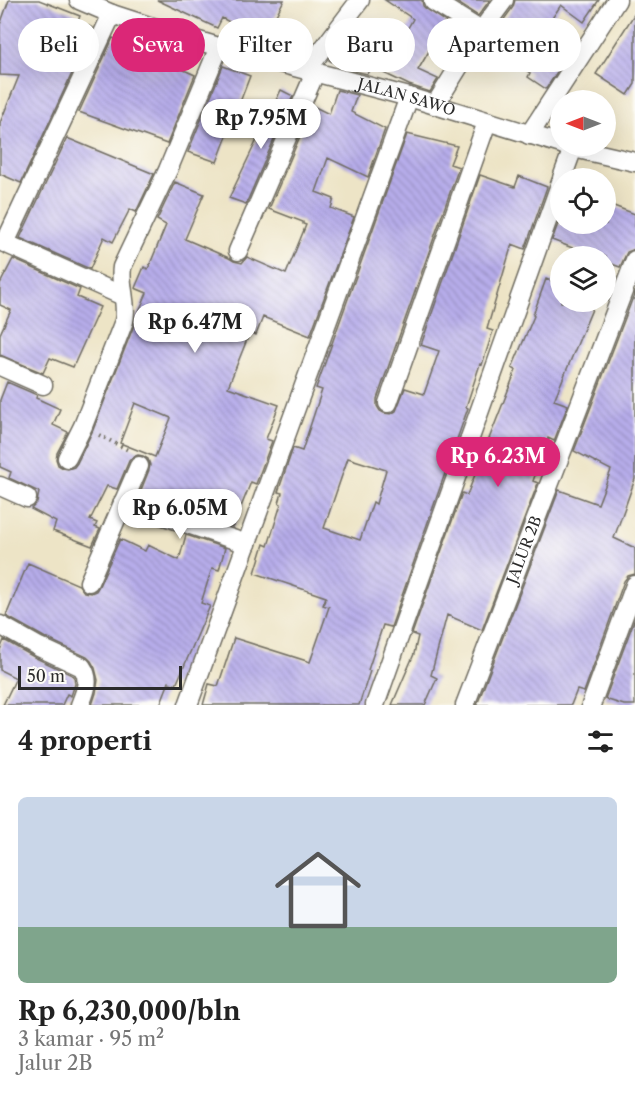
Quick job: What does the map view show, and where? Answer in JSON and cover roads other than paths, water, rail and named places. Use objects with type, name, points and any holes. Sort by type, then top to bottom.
[{"type":"street","name":"JALAN SAWO","points":[[80,0],[112,14],[217,46]]},
{"type":"street","points":[[313,68],[360,0]]},
{"type":"street","points":[[491,18],[504,0]]},
{"type":"street","points":[[529,135],[617,0]]},
{"type":"street","points":[[433,1],[461,18]]},
{"type":"street","points":[[112,14],[3,242],[123,296]]},
{"type":"street","points":[[67,458],[83,426],[124,321],[126,313],[121,282],[122,267],[168,170],[217,52]]},
{"type":"street","points":[[238,251],[311,72]]},
{"type":"street","name":"JALAN SAWO","points":[[313,72],[409,97],[550,141]]},
{"type":"street","points":[[435,105],[456,72]]},
{"type":"street","points":[[188,705],[409,97]]},
{"type":"street","points":[[388,403],[487,122]]},
{"type":"street","name":"JALAN SAWO","points":[[609,156],[635,162]]},
{"type":"street","points":[[375,705],[550,214]]},
{"type":"street","name":"JALUR 2B","points":[[465,705],[635,260]]},
{"type":"street","points":[[0,366],[43,385]]},
{"type":"street","points":[[89,582],[139,466]]},
{"type":"street","points":[[0,486],[27,498]]},
{"type":"street","points":[[123,502],[247,544]]},
{"type":"street","points":[[591,705],[635,585]]},
{"type":"street","points":[[0,626],[82,667],[86,672],[87,684],[80,705]]}]
